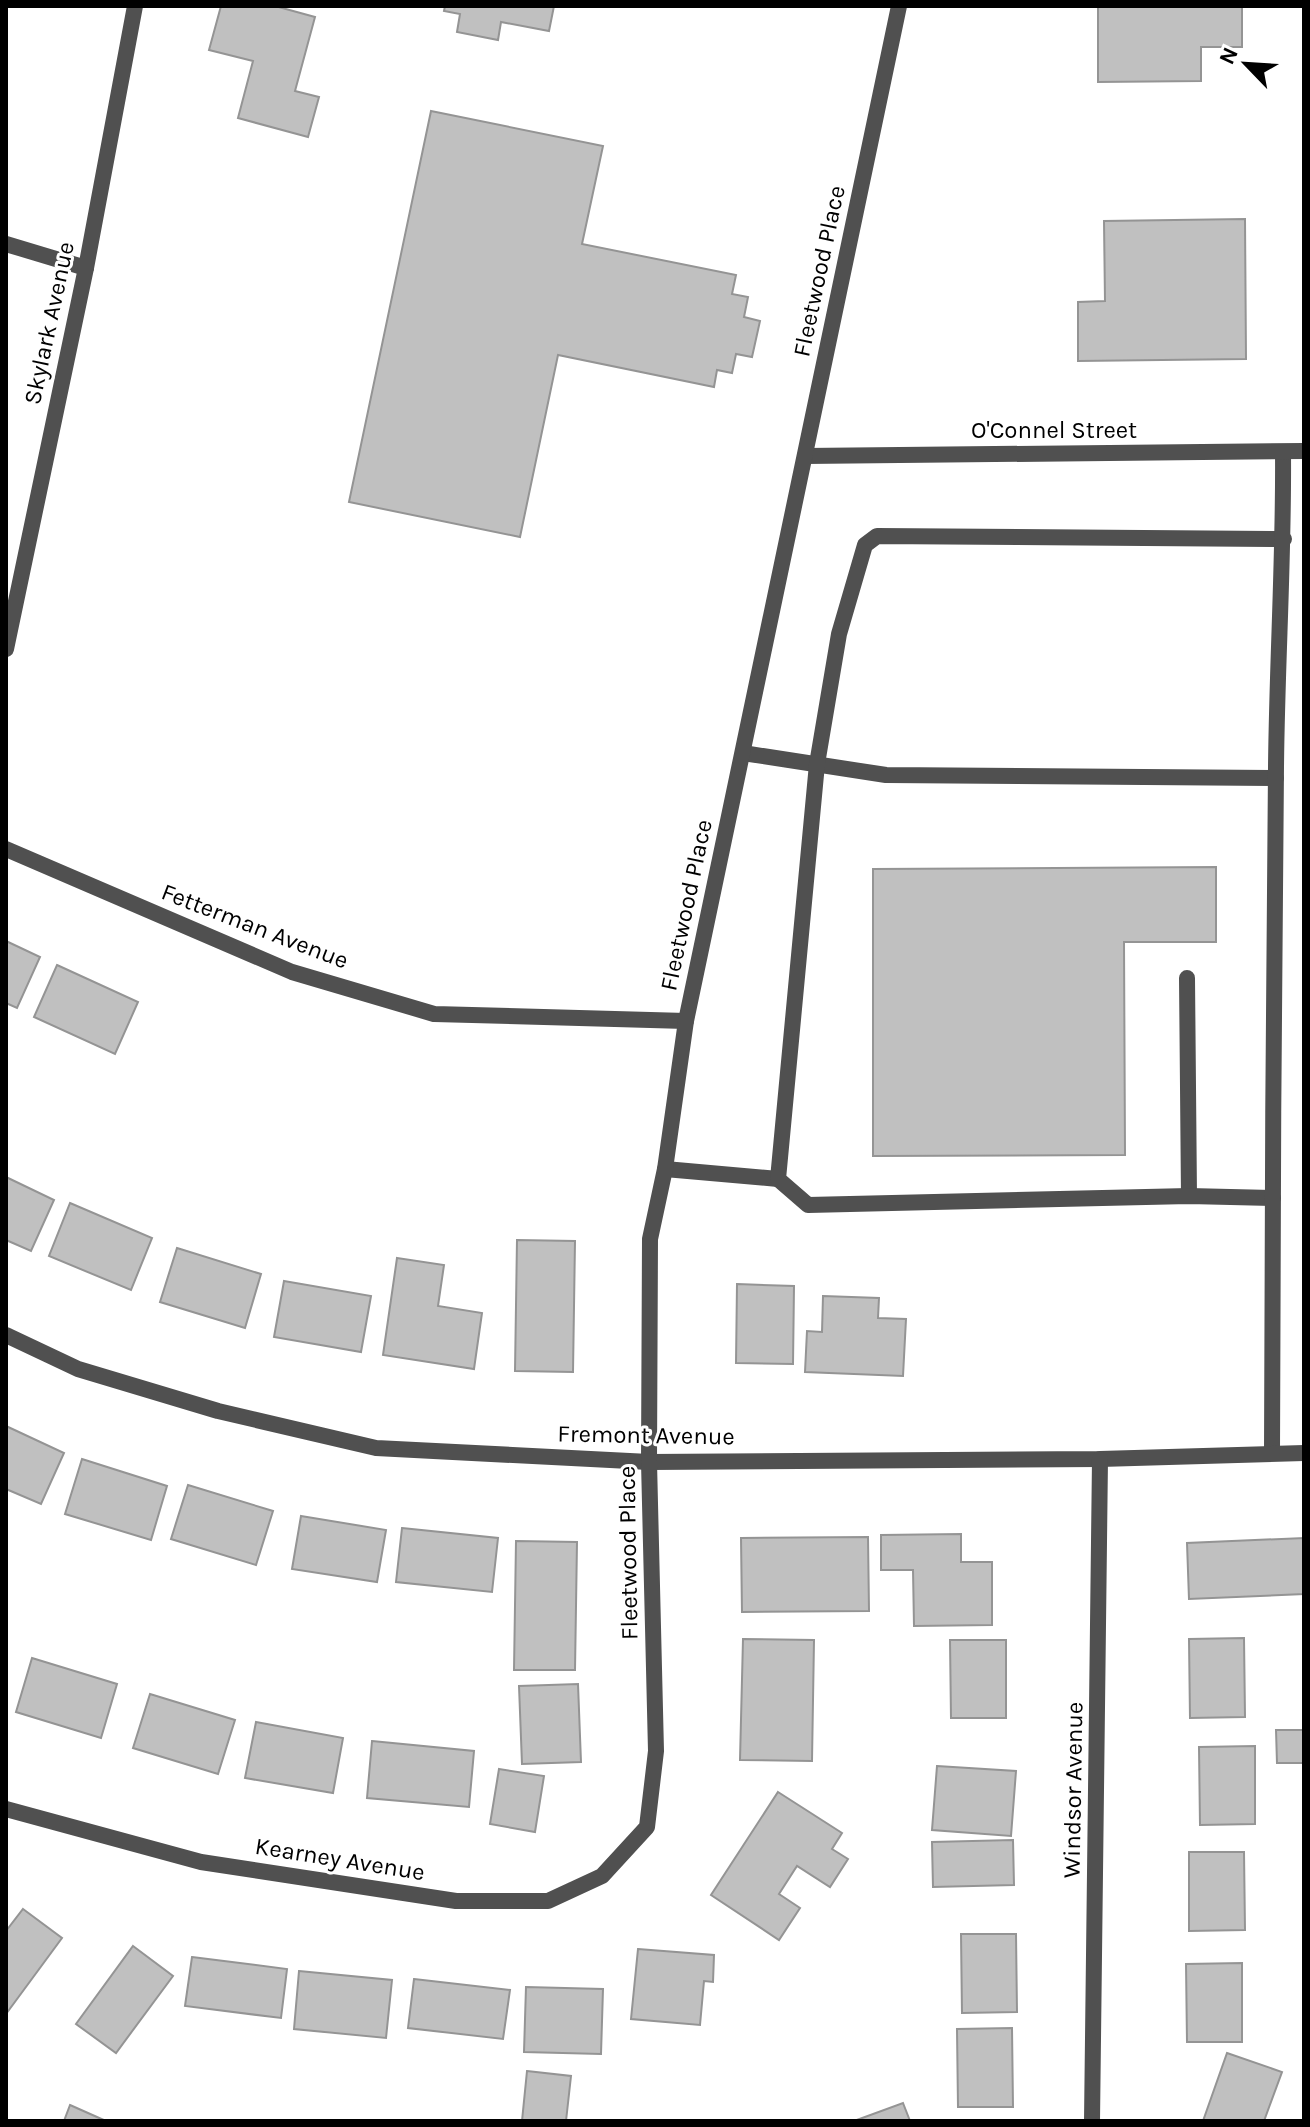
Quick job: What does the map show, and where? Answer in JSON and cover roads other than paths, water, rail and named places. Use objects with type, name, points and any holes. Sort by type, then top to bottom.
[{"type":"street","name":"Skylark Avenue","points":[[6,649],[86,268],[135,6]]},
{"type":"street","name":"Fleetwood Place","points":[[647,1827],[656,1751],[649,1462],[650,1239],[665,1169],[686,1021],[899,6]]},
{"type":"street","points":[[6,244],[86,268]]},
{"type":"street","name":"O'Connel Street","points":[[805,456],[1304,451]]},
{"type":"street","points":[[1272,1453],[1276,778],[1284,539],[1283,452]]},
{"type":"street","points":[[778,1179],[817,764],[839,634],[865,545],[877,536],[1284,539]]},
{"type":"street","points":[[743,753],[886,775],[1276,778]]},
{"type":"street","name":"Fetterman Avenue","points":[[6,849],[292,972],[434,1014],[686,1021]]},
{"type":"street","points":[[1187,978],[1189,1196]]},
{"type":"street","points":[[665,1169],[778,1179],[808,1205],[1189,1196],[1273,1198]]},
{"type":"street","name":"Fremont Avenue","points":[[6,1335],[78,1369],[218,1411],[376,1448],[649,1462],[1100,1459],[1304,1453]]},
{"type":"street","name":"Windsor Avenue","points":[[1092,2121],[1100,1459]]},
{"type":"street","name":"Kearney Avenue","points":[[6,1809],[201,1862],[456,1901],[548,1901],[602,1876],[647,1827]]}]
